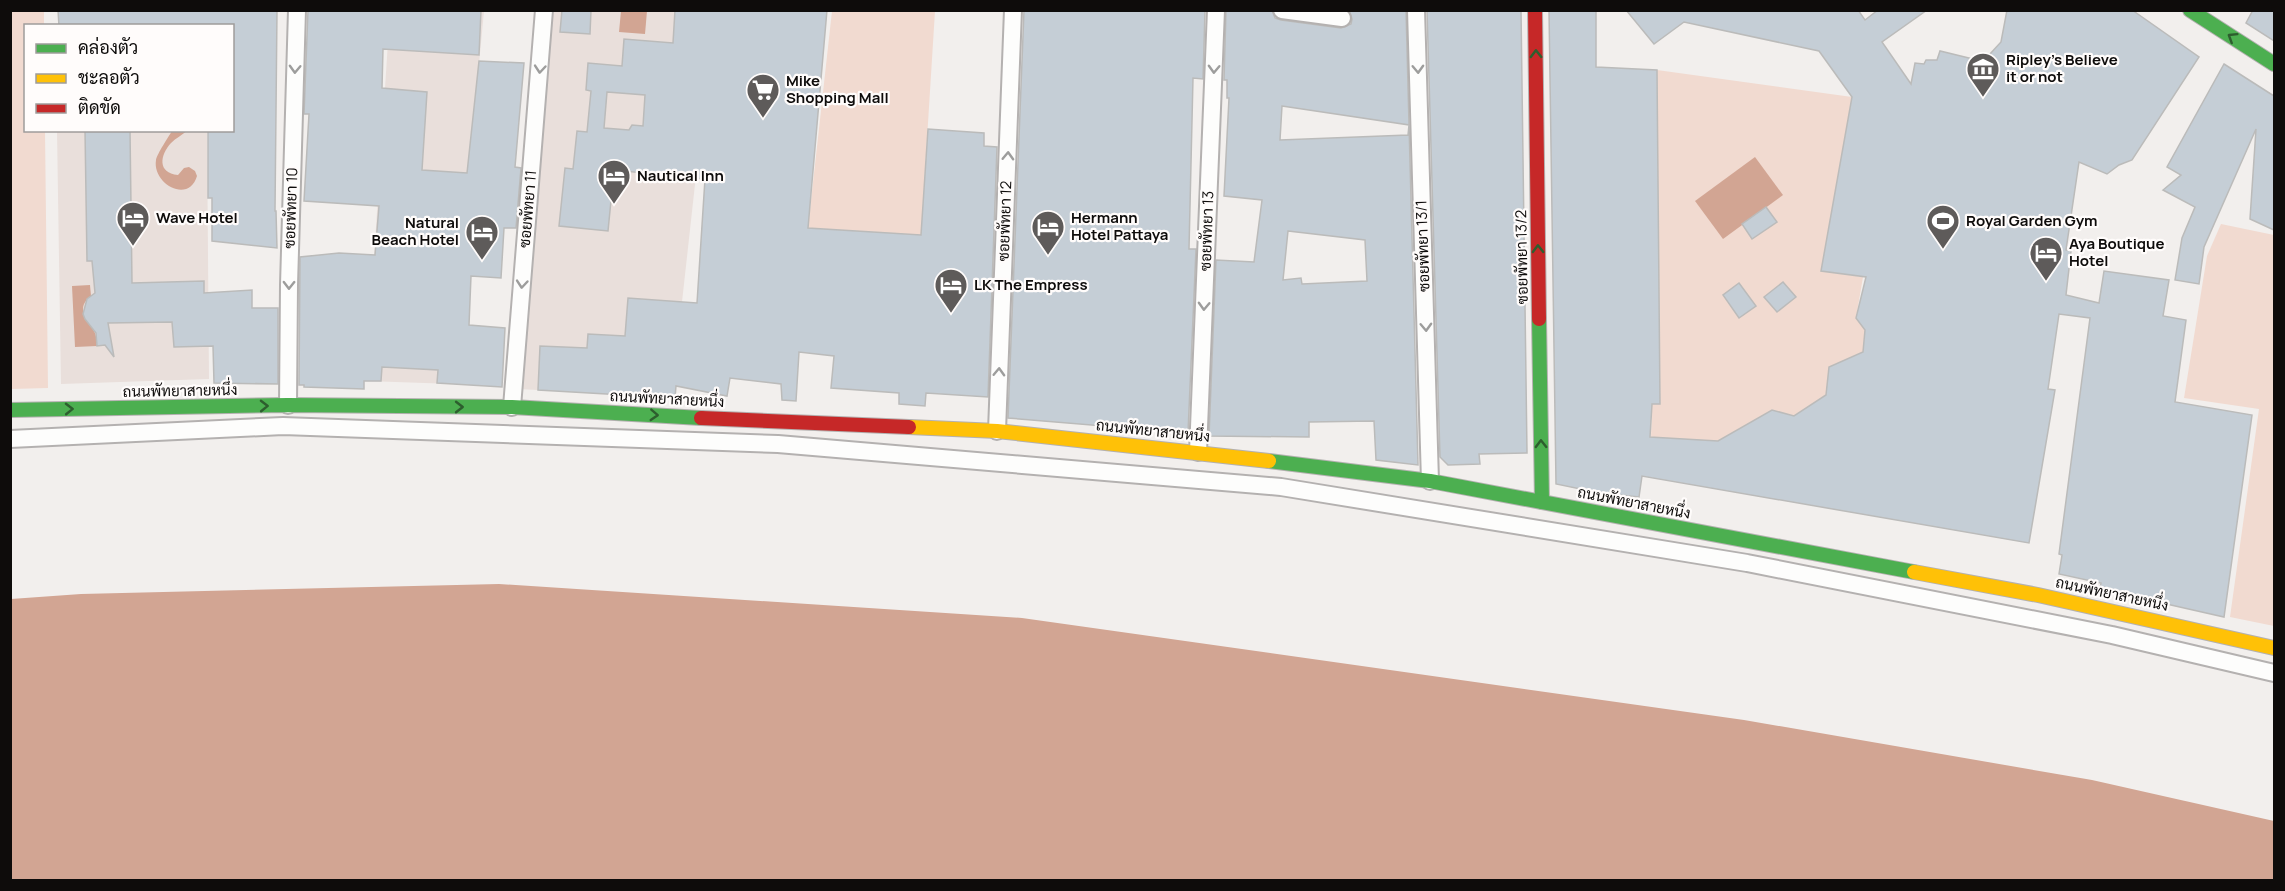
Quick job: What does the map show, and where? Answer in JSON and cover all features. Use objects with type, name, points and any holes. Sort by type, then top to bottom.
[{"type":"main road","name":"ซอยพัทยา 13/2","points":[[1535,10],[1542,502]]},
{"type":"main road","points":[[2190,10],[2274,64]]},
{"type":"main road","name":"ถนนพัทยาสายหนึ่ง","points":[[10,410],[288,405],[512,407],[682,417],[997,430],[1430,481],[2038,595],[2274,648]]},
{"type":"street","name":"ซอยพัทยา 10","points":[[288,405],[297,10]]},
{"type":"street","name":"ซอยพัทยา 11","points":[[512,407],[544,10]]},
{"type":"street","name":"ซอยพัทยา 12","points":[[997,430],[1013,10]]},
{"type":"street","name":"ซอยพัทยา 13","points":[[1198,452],[1216,10]]},
{"type":"street","points":[[1282,10],[1342,18]]},
{"type":"street","name":"ซอยพัทยา 13/1","points":[[1416,10],[1430,481]]},
{"type":"street","points":[[10,439],[283,426],[696,441],[790,445],[1281,487],[1747,562],[2112,635],[2274,673]]},
{"type":"shaded area","points":[[10,11],[44,11],[44,24],[24,24],[24,132],[45,132],[48,388],[11,389]]},
{"type":"shaded area","points":[[390,11],[484,11],[470,159],[454,384],[366,381]]},
{"type":"shaded area","name":"Nautical Inn","points":[[553,11],[712,11],[682,302],[628,298],[625,336],[589,334],[587,348],[540,346],[538,390],[518,389]]},
{"type":"shaded area","points":[[621,11],[647,11],[645,34],[619,32]]},
{"type":"shaded area","points":[[832,11],[935,11],[921,235],[808,228]]},
{"type":"shaded area","points":[[1657,70],[1852,97],[1821,271],[1863,277],[1856,318],[1865,330],[1863,352],[1826,395],[1794,416],[1772,410],[1718,441],[1651,437],[1652,404],[1660,404]]},
{"type":"shaded area","name":"Wave Hotel","points":[[57,132],[207,132],[209,379],[61,384]]},
{"type":"shaded area","points":[[171,132],[186,132],[167,148],[162,163],[166,171],[171,174],[178,175],[184,168],[189,167],[195,171],[197,176],[187,189],[172,188],[160,177],[156,169],[156,160]]},
{"type":"shaded area","points":[[1755,157],[1783,195],[1723,239],[1695,201]]},
{"type":"shaded area","points":[[2221,224],[2274,235],[2274,626],[2230,617],[2259,409],[2184,398],[2207,256]]},
{"type":"shaded area","points":[[90,285],[91,296],[86,300],[83,309],[95,333],[97,346],[75,347],[72,286]]},
{"type":"shaded area","points":[[499,584],[1022,618],[1744,720],[2092,780],[2274,821],[2274,880],[11,880],[11,599],[81,594]]},
{"type":"building","points":[[58,10],[277,10],[275,211],[277,248],[212,241],[212,198],[208,198],[208,132],[234,132],[234,24],[59,24]]},
{"type":"building","points":[[308,10],[481,10],[479,55],[383,49],[382,88],[427,92],[422,170],[467,173],[479,61],[524,63],[515,167],[521,168],[516,228],[504,228],[501,278],[471,276],[469,325],[505,328],[502,387],[437,383],[438,370],[382,367],[381,381],[364,381],[364,389],[299,385],[300,257],[339,253],[375,255],[379,206],[304,201],[309,114],[304,114]]},
{"type":"building","points":[[562,10],[591,10],[590,34],[560,32]]},
{"type":"building","points":[[675,10],[827,10],[808,228],[921,235],[928,129],[984,133],[984,146],[997,147],[988,397],[926,393],[925,406],[899,404],[899,393],[831,388],[834,356],[799,352],[796,401],[782,400],[781,384],[730,378],[727,396],[676,386],[675,398],[538,390],[540,346],[587,348],[588,334],[625,336],[628,298],[697,303],[705,179],[614,170],[608,231],[559,226],[565,168],[573,169],[577,131],[587,132],[591,91],[586,90],[588,63],[622,66],[624,39],[673,43]],"holes":[[[607,92],[645,95],[643,126],[632,125],[629,130],[604,128]]]},
{"type":"building","points":[[1024,10],[1205,10],[1203,79],[1193,78],[1189,249],[1196,249],[1188,433],[1008,418]]},
{"type":"building","points":[[1226,10],[1272,10],[1275,18],[1281,20],[1341,28],[1351,24],[1349,10],[1406,10],[1418,465],[1376,460],[1374,421],[1309,422],[1309,437],[1209,436],[1216,260],[1254,262],[1262,200],[1224,196],[1229,98],[1227,98],[1227,80],[1224,80]],"holes":[[[1282,106],[1409,125],[1408,135],[1280,140]],[[1288,231],[1365,240],[1367,281],[1302,284],[1301,278],[1283,280]]]},
{"type":"building","points":[[1427,10],[1521,10],[1527,453],[1479,454],[1480,464],[1448,465],[1440,457]]},
{"type":"building","points":[[1549,10],[1596,10],[1596,67],[1657,70],[1660,404],[1652,404],[1650,437],[1718,441],[1772,410],[1794,416],[1826,395],[1829,367],[1863,352],[1865,330],[1856,318],[1866,277],[1821,271],[1852,97],[1819,51],[1684,22],[1654,44],[1626,10],[1858,10],[1865,20],[1878,10],[1927,10],[1882,42],[1911,84],[1915,63],[1924,64],[1926,60],[1937,60],[1940,51],[1973,59],[1989,55],[2001,42],[2007,10],[2132,10],[2199,57],[2132,160],[2119,165],[2107,174],[2079,162],[2066,250],[2071,251],[2066,295],[2099,303],[2104,271],[2169,280],[2163,316],[2186,320],[2175,402],[2252,415],[2224,617],[2100,589],[2101,583],[2059,574],[2062,555],[2059,554],[2090,318],[2059,314],[2048,389],[2055,390],[2029,543],[1642,476],[1639,497],[1600,493],[1556,484]]},
{"type":"building","points":[[2253,10],[2274,10],[2274,41],[2246,23]]},
{"type":"building","points":[[2224,64],[2274,96],[2274,230],[2250,219],[2256,129],[2204,247],[2199,284],[2175,280],[2182,238],[2195,207],[2163,190],[2181,175],[2167,167]]},
{"type":"building","points":[[85,132],[130,132],[132,283],[204,281],[204,293],[252,290],[252,308],[278,308],[278,384],[214,383],[213,346],[174,347],[172,322],[108,323],[114,357],[105,345],[97,346],[96,333],[83,314],[87,299],[95,293],[92,261],[87,261]]},
{"type":"building","points":[[1766,207],[1777,222],[1752,239],[1742,224]]},
{"type":"building","points":[[1783,282],[1796,297],[1777,312],[1764,297]]},
{"type":"building","points":[[1739,283],[1756,306],[1739,318],[1723,295]]},
{"type":"traffic: fast","points":[[2190,10],[2274,64]]},
{"type":"traffic: fast","points":[[1539,319],[1542,502]]},
{"type":"traffic: fast","points":[[10,410],[288,405],[512,407],[701,418]]},
{"type":"traffic: fast","points":[[1269,461],[1430,481],[1914,572]]},
{"type":"traffic: slow","points":[[909,427],[997,431],[1269,461]]},
{"type":"traffic: slow","points":[[1914,572],[2038,595],[2274,648]]},
{"type":"traffic: jam","points":[[1535,10],[1539,319]]},
{"type":"traffic: jam","points":[[701,418],[909,427]]},
{"type":"place","name":"Ripley's Believe it or not","points":[[1983,98]]},
{"type":"place","name":"Mike Shopping Mall","points":[[763,119]]},
{"type":"place","name":"Nautical Inn","points":[[614,205]]},
{"type":"place","name":"Wave Hotel","points":[[133,247]]},
{"type":"place","name":"Royal Garden Gym","points":[[1943,250]]},
{"type":"place","name":"Hermann Hotel Pattaya","points":[[1048,256]]},
{"type":"place","name":"Natural Beach Hotel","points":[[482,261]]},
{"type":"place","name":"Aya Boutique Hotel","points":[[2046,282]]},
{"type":"place","name":"LK The Empress","points":[[951,314]]}]
